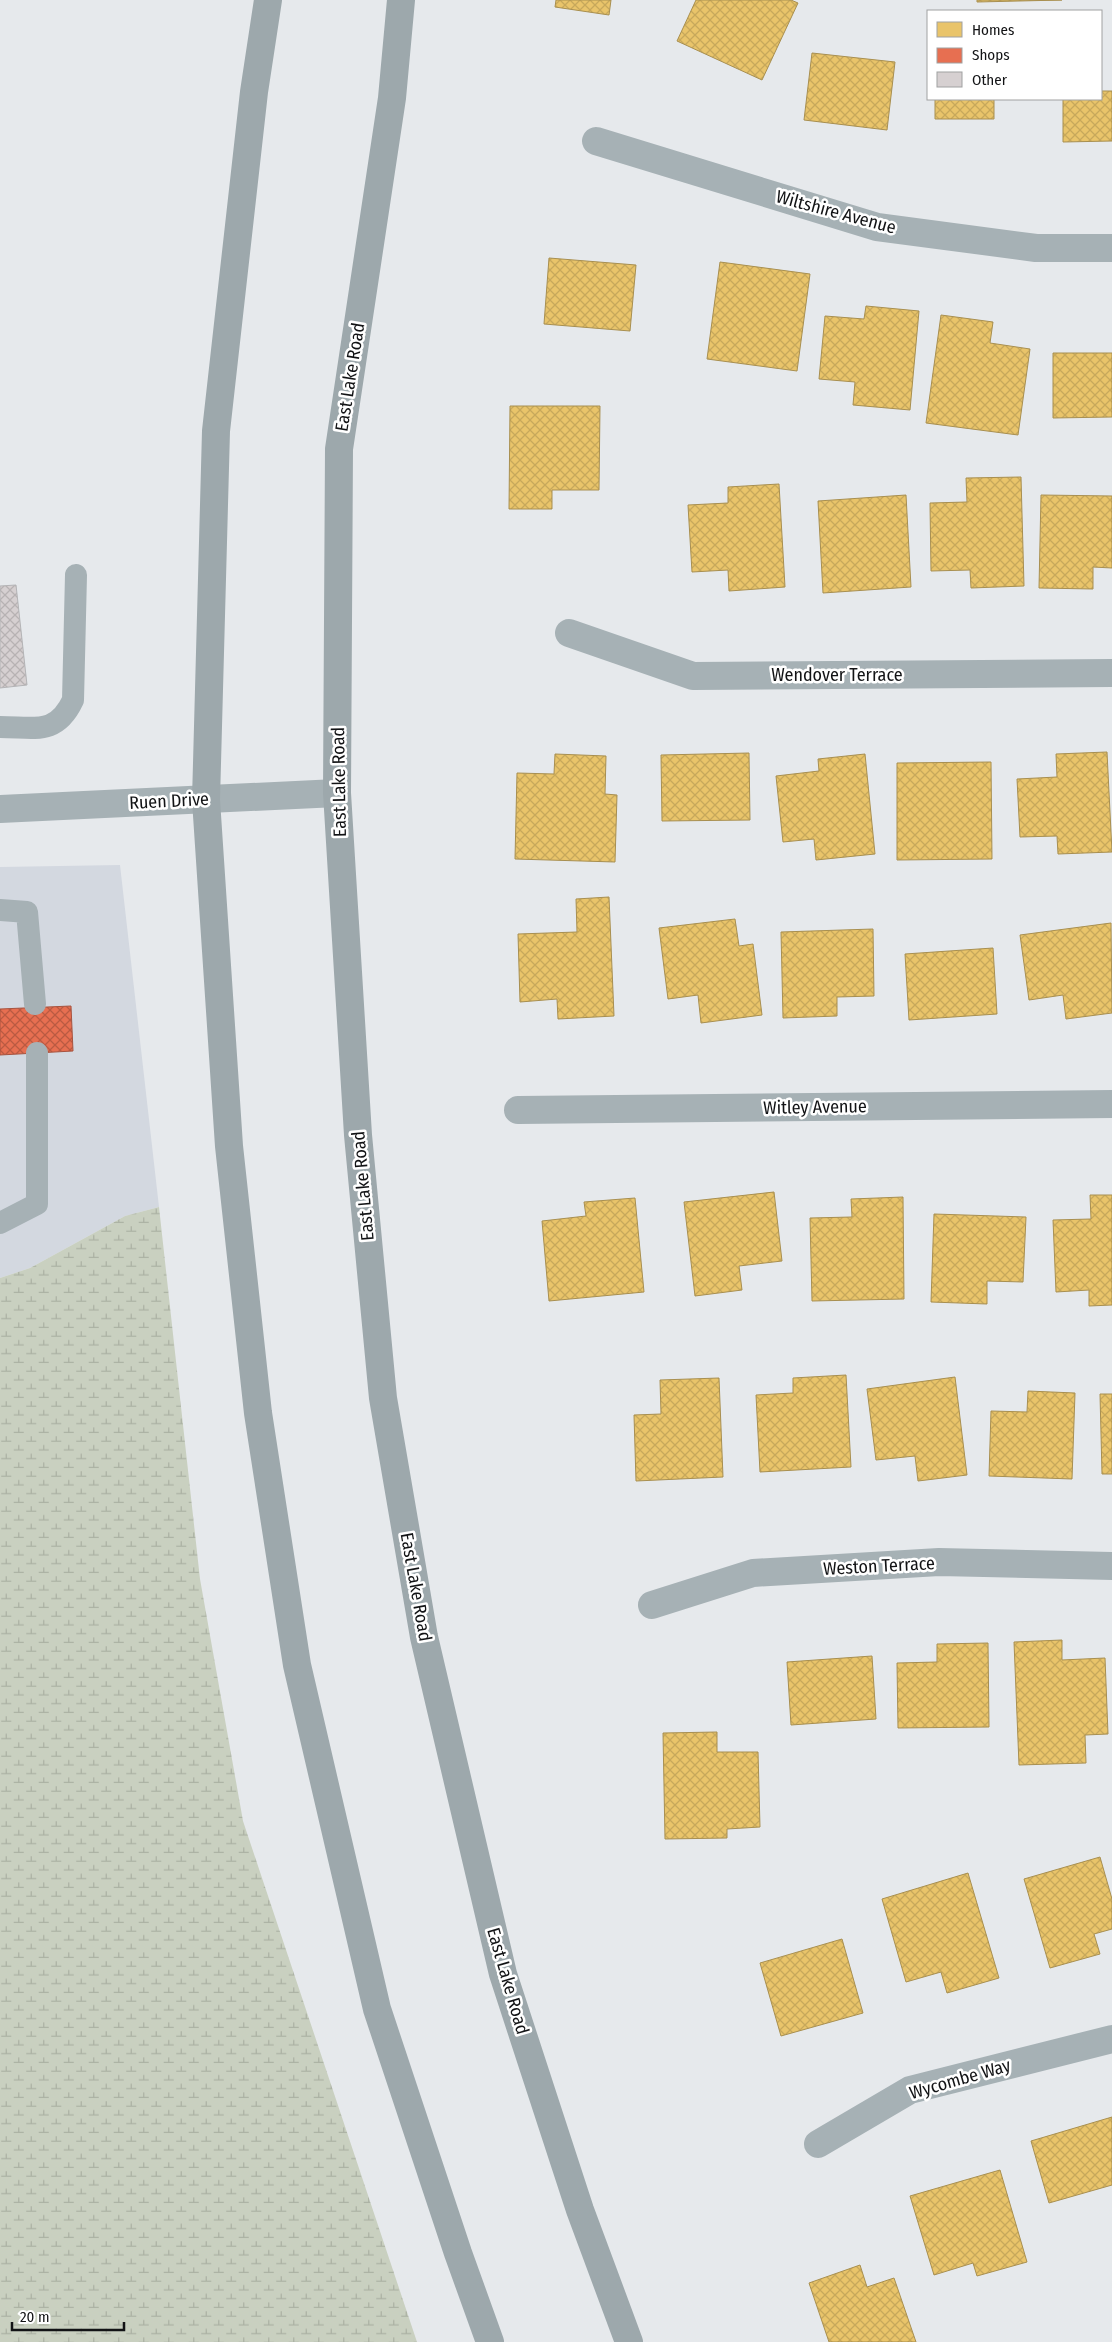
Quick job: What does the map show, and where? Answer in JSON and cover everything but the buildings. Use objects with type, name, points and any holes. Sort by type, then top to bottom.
[{"type":"main road","points":[[268,0],[254,92],[216,431],[206,800],[229,1146],[258,1413],[297,1665],[377,2009],[458,2253],[490,2342]]},
{"type":"main road","name":"East Lake Road","points":[[401,0],[392,98],[339,449],[337,793],[358,1134],[383,1398],[424,1637],[502,1974],[580,2210],[629,2342]]},
{"type":"street","name":"Wiltshire Avenue","points":[[596,140],[877,228],[1036,248],[1112,248]]},
{"type":"street","name":"Wendover Terrace","points":[[569,633],[693,676],[1112,673]]},
{"type":"street","name":"Ruen Drive","points":[[0,809],[337,793]]},
{"type":"street","name":"Witley Avenue","points":[[518,1110],[1112,1104]]},
{"type":"street","name":"Weston Terrace","points":[[652,1605],[753,1573],[939,1562],[1112,1566]]},
{"type":"street","name":"Wycombe Way","points":[[818,2144],[910,2090],[1112,2039]]},
{"type":"lane","points":[[0,727],[42,728],[56,724],[66,716],[73,700],[76,575]]},
{"type":"lane","points":[[0,910],[27,912],[35,1004]]},
{"type":"lane","points":[[0,1223],[37,1204],[37,1053]]},
{"type":"shaded area","points":[[120,865],[159,1207],[125,1216],[30,1268],[0,1278],[0,867]]},
{"type":"green space","points":[[159,1207],[200,1579],[243,1821],[417,2342],[0,2342],[0,1278],[30,1268],[125,1216]]}]
